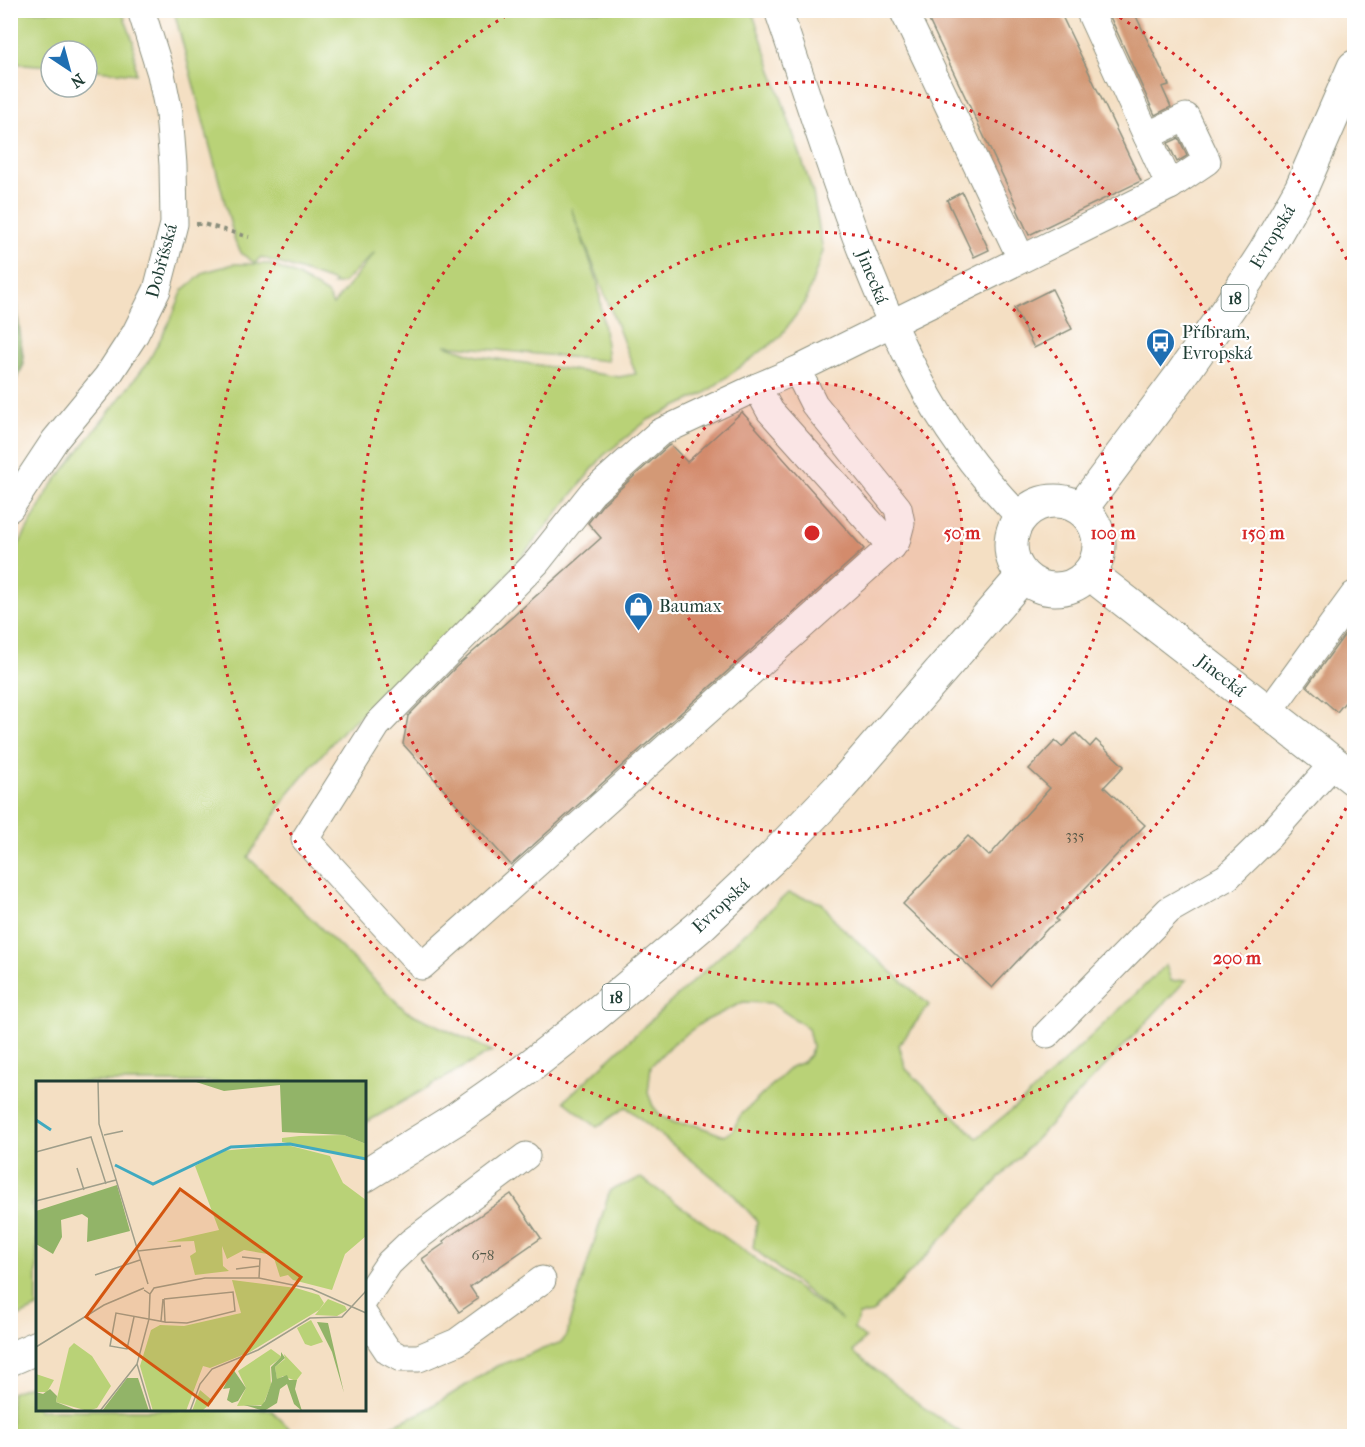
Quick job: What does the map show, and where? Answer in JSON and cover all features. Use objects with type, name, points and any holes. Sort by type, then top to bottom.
[{"type":"main road","name":"Evropská","points":[[1081,509],[1180,377],[1265,252],[1301,189],[1354,67]]},
{"type":"main road","points":[[1044,501],[1064,501],[1081,509],[1089,516],[1098,534],[1098,555],[1089,573],[1072,585],[1051,589],[1031,582],[1023,576],[1016,567],[1010,547],[1011,536],[1020,517],[1027,510],[1044,501]]},
{"type":"main road","name":"Jinecká","points":[[1089,573],[1344,771]]},
{"type":"main road","name":"Evropská","points":[[366,1175],[457,1118],[524,1071],[699,927],[774,856],[841,786],[1023,576]]},
{"type":"main road","points":[[10,1359],[36,1348]]},
{"type":"street","name":"Dobříšská","points":[[10,508],[55,440],[106,376],[135,334],[157,290],[174,224],[169,113],[161,74],[141,10]]},
{"type":"street","name":"Jinecká","points":[[778,10],[863,256],[891,323],[920,382],[942,419],[969,458],[1020,517]]},
{"type":"street","points":[[903,10],[1022,258]]},
{"type":"street","points":[[1089,10],[1170,186]]},
{"type":"street","points":[[797,370],[814,404],[898,508],[900,530],[892,547],[422,966],[305,839],[377,725],[537,562],[592,493],[659,433],[797,370],[1170,186],[1207,161],[1186,117],[1147,136]]},
{"type":"street","points":[[758,387],[770,411],[892,547]]},
{"type":"street","points":[[1268,713],[1354,595]]},
{"type":"street","points":[[1047,1034],[1168,910],[1227,877],[1269,836],[1344,771]]},
{"type":"street","points":[[366,1297],[389,1263],[411,1242],[526,1156]]},
{"type":"street","points":[[366,1318],[388,1351],[401,1358],[419,1358],[457,1342],[542,1280]]},
{"type":"path","points":[[174,224],[203,224],[249,237]]},
{"type":"green space","points":[[10,11],[122,11],[133,41],[136,74],[99,70],[99,39],[39,39],[39,65],[11,63]]},
{"type":"green space","points":[[174,11],[752,11],[813,193],[823,251],[805,303],[779,338],[705,393],[648,420],[603,456],[479,610],[344,729],[291,790],[248,857],[406,1011],[492,1051],[366,1122],[366,1081],[36,1081],[36,1201],[31,1205],[36,1212],[36,1308],[11,1320],[11,559],[50,488],[148,362],[171,319],[183,290],[205,272],[234,264],[269,264],[298,276],[327,294],[333,305],[375,252],[343,283],[333,285],[335,282],[261,257],[255,263],[242,254],[235,241]],"holes":[[[571,208],[636,374],[619,377],[477,356],[445,345],[608,361],[598,283]]]},
{"type":"green space","points":[[10,291],[16,303],[24,364],[11,390]]},
{"type":"green space","points":[[788,893],[822,903],[838,924],[929,1005],[899,1045],[906,1069],[977,1138],[1026,1098],[1166,965],[1171,981],[1186,980],[872,1313],[859,1315],[854,1329],[865,1338],[853,1352],[923,1407],[966,1436],[367,1436],[421,1413],[497,1366],[562,1342],[568,1333],[610,1190],[641,1178],[842,1320],[753,1248],[757,1221],[731,1192],[626,1107],[597,1127],[564,1101]],"holes":[[[743,1002],[771,1003],[808,1028],[812,1046],[810,1055],[803,1062],[791,1067],[740,1116],[733,1130],[724,1136],[695,1125],[675,1123],[661,1116],[653,1106],[648,1093],[651,1066],[672,1044],[703,1022]]]},
{"type":"green space","points":[[36,1383],[36,1411],[272,1411],[297,1436],[11,1436],[11,1393]]},
{"type":"building","points":[[924,10],[1059,10],[1141,181],[1029,235]]},
{"type":"building","points":[[1107,10],[1133,10],[1169,85],[1162,87],[1171,107],[1155,115]]},
{"type":"building","points":[[1179,138],[1187,156],[1177,162],[1168,143]]},
{"type":"building","points":[[962,192],[989,250],[974,257],[947,200]]},
{"type":"building","points":[[1052,289],[1072,329],[1034,348],[1014,308]]},
{"type":"building","name":"Baumax","points":[[742,412],[864,549],[511,865],[403,744],[408,716],[456,667],[601,538],[588,523],[603,504],[668,446],[671,445],[687,462]]},
{"type":"building","points":[[1354,622],[1354,691],[1337,712],[1307,686]]},
{"type":"building","points":[[1076,733],[1090,747],[1096,740],[1124,766],[1104,787],[1145,825],[1056,919],[1058,921],[1048,928],[992,988],[903,904],[968,836],[989,856],[1050,788],[1029,769],[1055,741],[1062,747]]},
{"type":"building","points":[[511,1194],[541,1238],[470,1287],[478,1299],[459,1312],[422,1259],[445,1243],[443,1241]]},
{"type":"place","name":"Příbram, Evropská","points":[[1161,368]]},
{"type":"place","name":"Baumax","points":[[638,632]]}]
